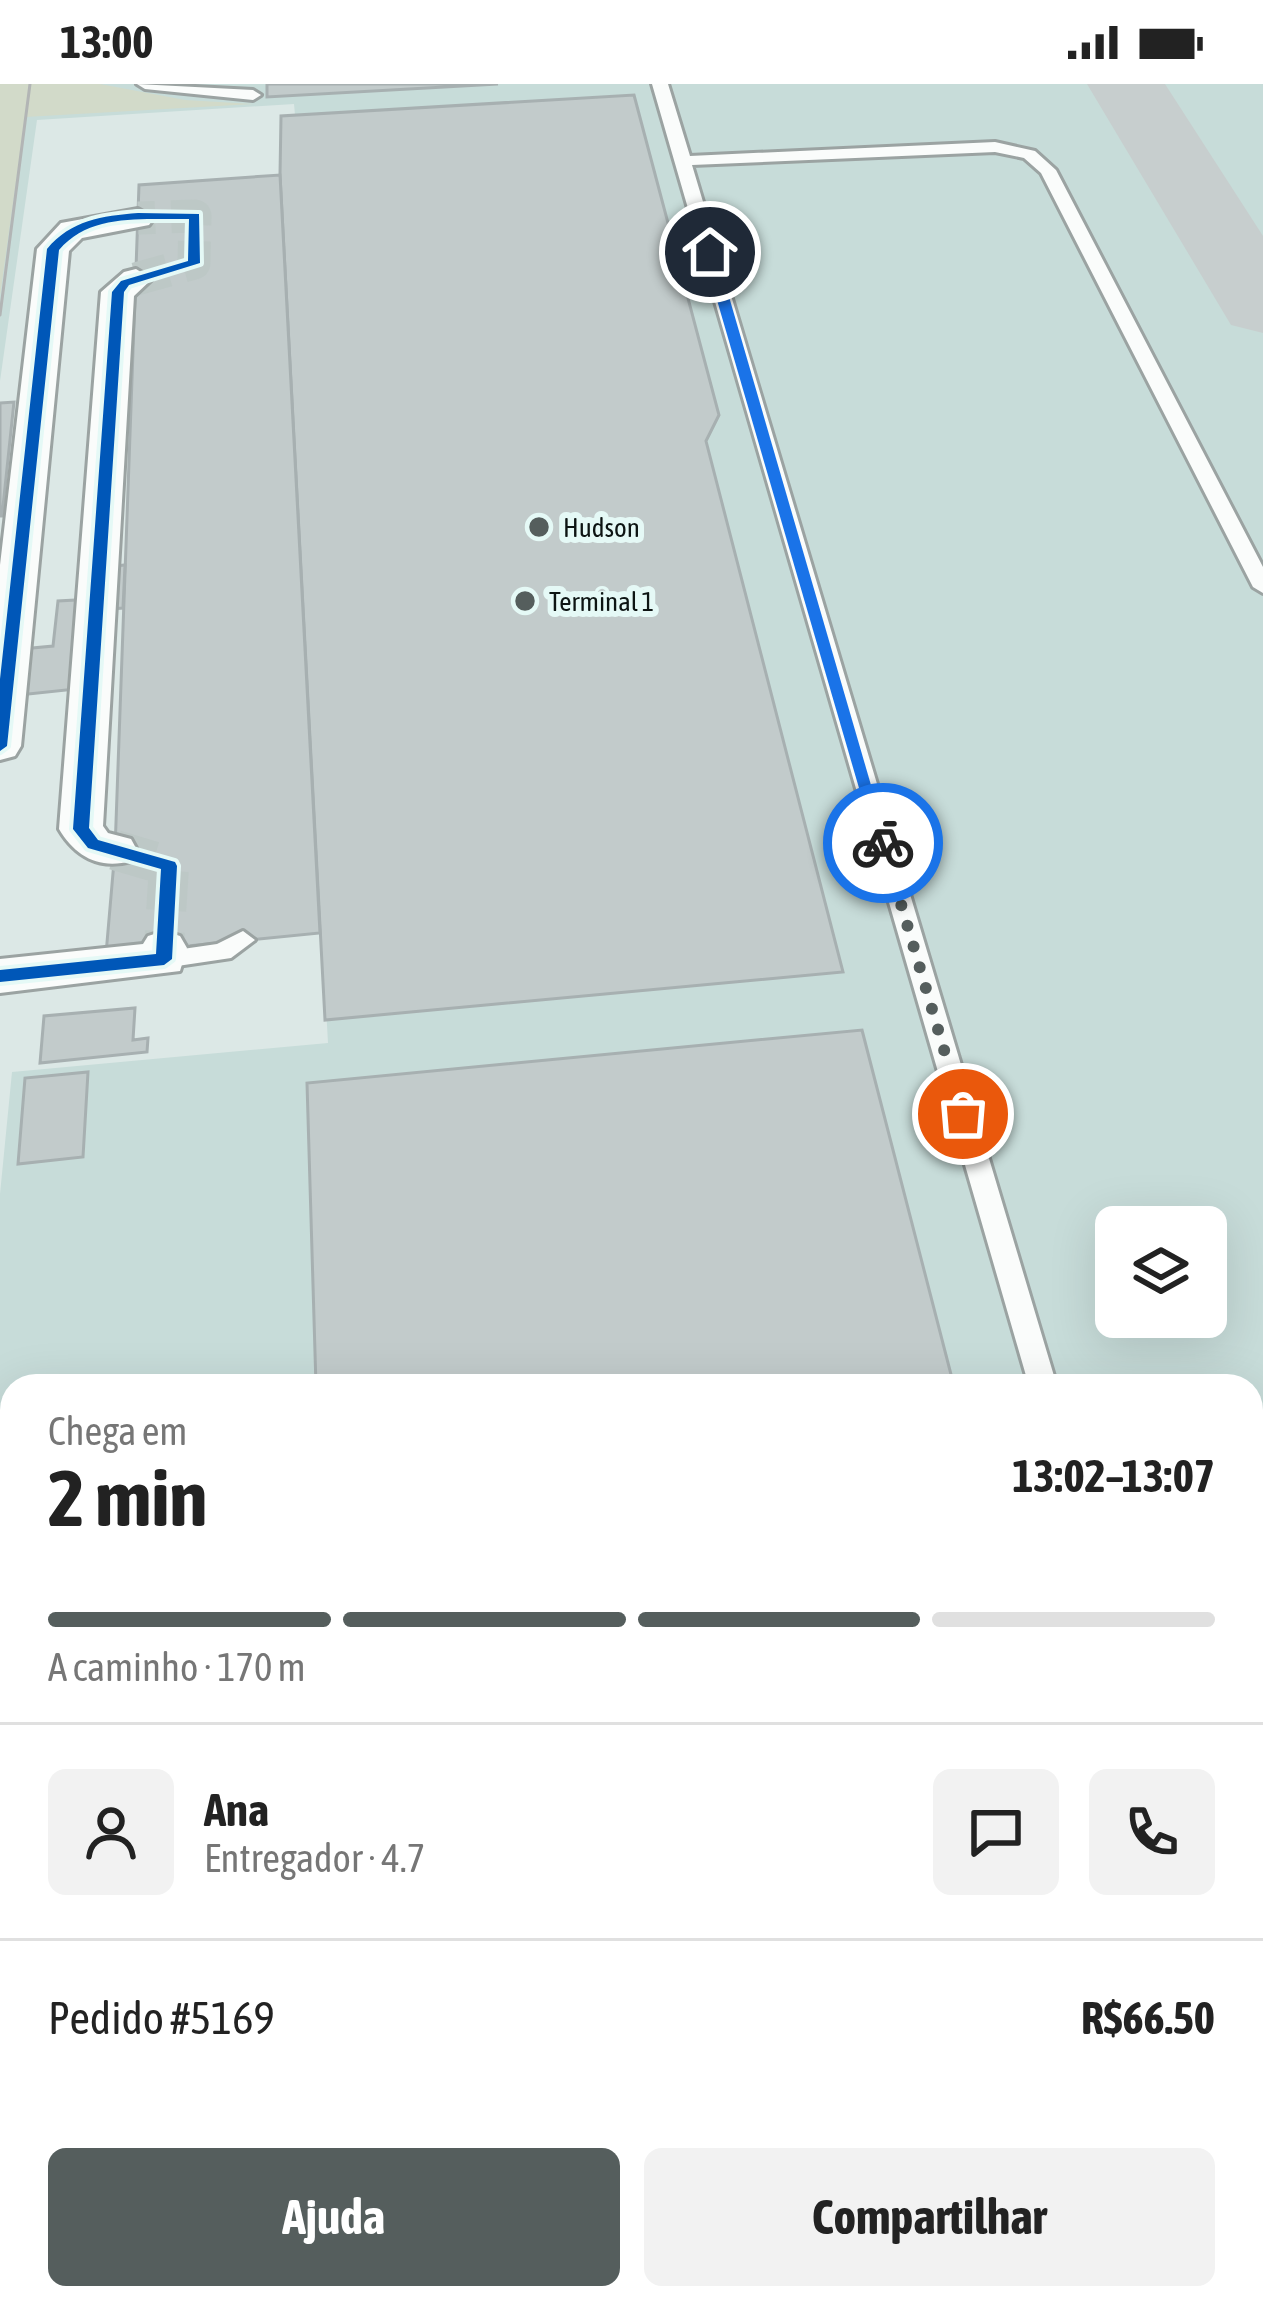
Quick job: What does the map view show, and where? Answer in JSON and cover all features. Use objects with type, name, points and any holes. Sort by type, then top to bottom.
[{"type":"street","points":[[0,746],[52,249],[72,230],[138,218]]},
{"type":"street","points":[[115,850],[93,844],[81,829],[118,292],[136,279]]},
{"type":"street","points":[[0,976],[164,954]]},
{"type":"lane","points":[[145,84],[253,95]]},
{"type":"lane","points":[[660,84],[1039,1374]]},
{"type":"lane","points":[[683,161],[995,147],[1029,154],[1048,170],[1263,587]]},
{"type":"lane","points":[[164,954],[222,952],[243,940]]},
{"type":"shaded area","points":[[0,84],[1263,84],[1263,1374],[0,1374],[0,1194],[12,1072],[328,1043],[280,175],[281,116],[295,115],[294,104],[37,120],[0,381]]},
{"type":"green space","points":[[0,84],[100,84],[185,100],[253,104],[25,117],[0,296]]},
{"type":"building","points":[[267,84],[498,84],[267,97]]},
{"type":"building","name":"Terminal 1","points":[[634,95],[719,415],[706,441],[843,972],[325,1020],[280,175],[281,116]]},
{"type":"building","points":[[280,175],[320,933],[106,954],[115,850],[139,185]]},
{"type":"building","points":[[14,402],[2,516],[0,516],[0,403]]},
{"type":"building","points":[[125,565],[123,608],[95,610],[95,687],[0,697],[0,651],[53,646],[58,601],[94,599],[95,568]]},
{"type":"building","points":[[135,1008],[133,1040],[148,1038],[147,1052],[40,1063],[44,1016]]},
{"type":"building","points":[[862,1030],[951,1374],[316,1374],[307,1083]]},
{"type":"building","points":[[88,1072],[83,1157],[18,1164],[25,1078]]},
{"type":"taxiway","points":[[1126,84],[1263,306]]},
{"type":"tunnel","points":[[136,279],[194,263],[195,216],[138,218]]},
{"type":"tunnel","points":[[115,850],[169,866],[164,946]]},
{"type":"tram line","points":[[0,315],[30,84]]},
{"type":"cycle path","points":[[0,746],[53,249],[64,236],[98,221],[195,216],[194,263],[125,283],[118,292],[81,829],[93,844],[169,866],[164,959],[0,976]]},
{"type":"way so far","points":[[883,843],[963,1114]]},
{"type":"place","name":"Hudson","points":[[539,527]]},
{"type":"place","name":"Terminal 1","points":[[525,601]]},
{"type":"route","points":[[710,252],[883,843]]}]
